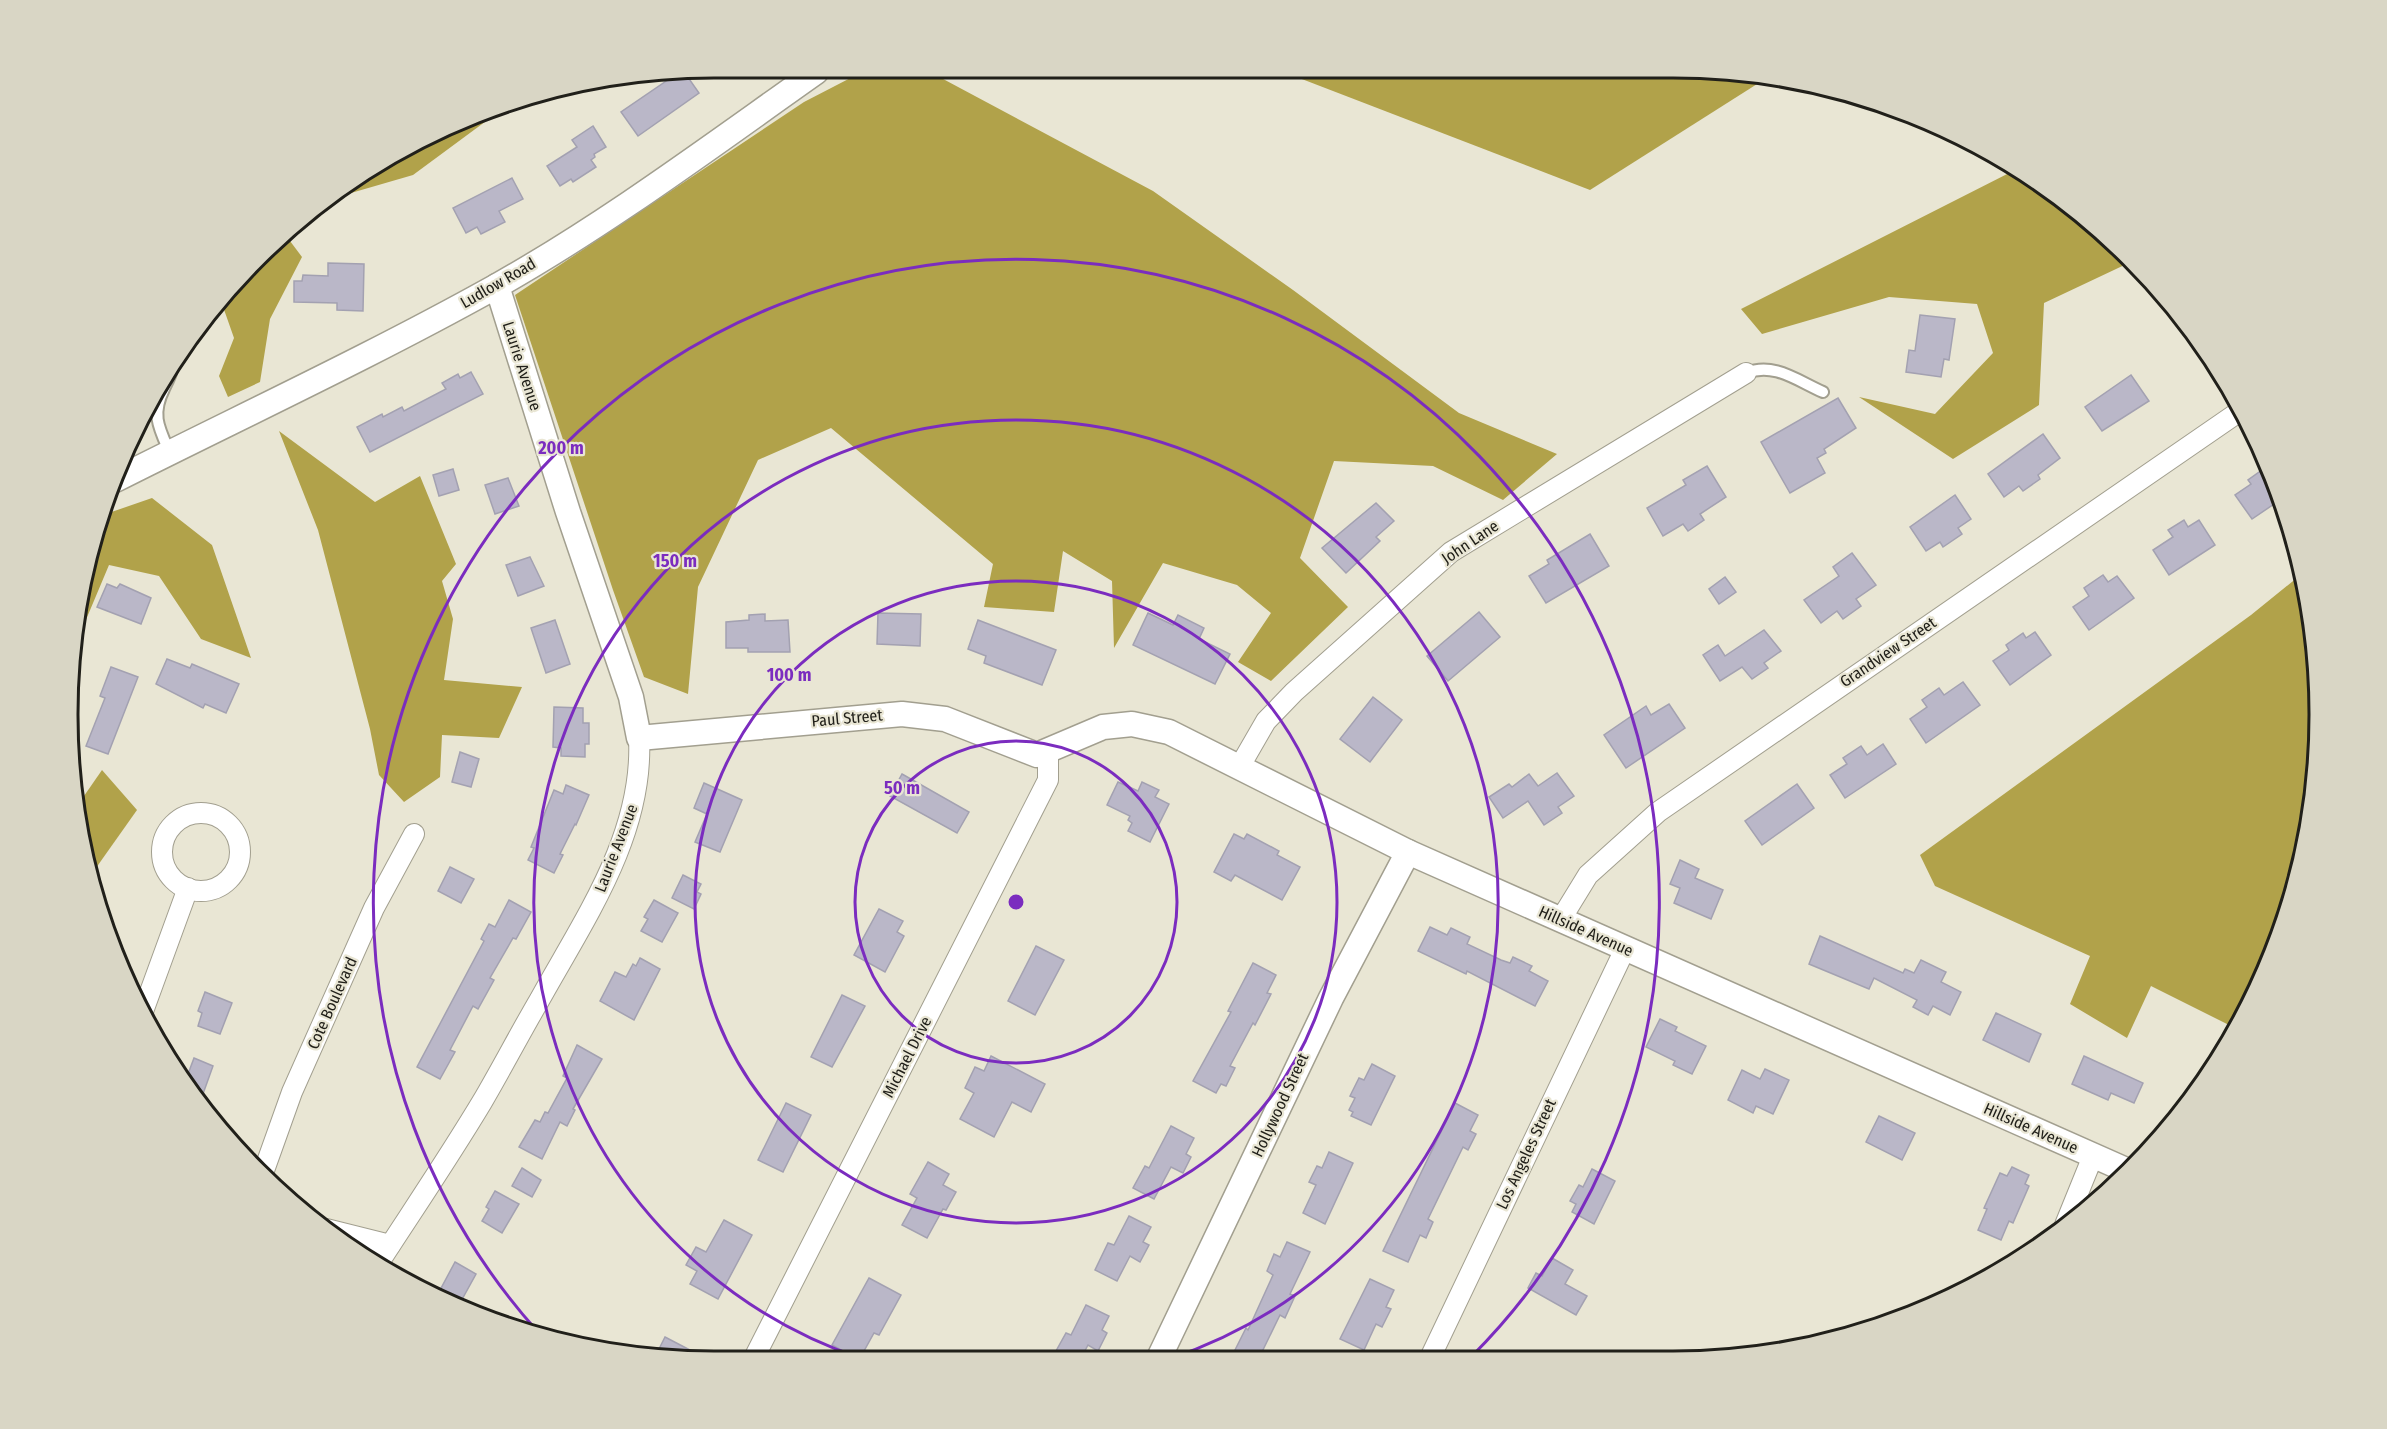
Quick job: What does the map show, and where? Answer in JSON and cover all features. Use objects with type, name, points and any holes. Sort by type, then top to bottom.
[{"type":"street","name":"Ludlow Road","points":[[125,475],[413,331],[497,286],[631,201],[807,78]]},
{"type":"street","name":"Laurie Avenue","points":[[382,1257],[482,1102],[603,886],[621,843],[635,796],[639,772],[639,738],[631,697],[568,512],[497,286]]},
{"type":"street","name":"John Lane","points":[[1240,766],[1266,721],[1294,692],[1450,552],[1746,373]]},
{"type":"street","name":"Grandview Street","points":[[1561,919],[1588,875],[1658,812],[1897,645],[2234,415]]},
{"type":"street","name":"Paul Street","points":[[639,738],[902,714],[945,719],[1029,753],[1048,752]]},
{"type":"street","name":"Hillside Avenue","points":[[1048,752],[1071,739],[1103,726],[1132,724],[1169,732],[1408,852],[2120,1168]]},
{"type":"street","name":"Michael Drive","points":[[758,1351],[1048,780],[1048,752]]},
{"type":"street","name":"Cote Boulevard","points":[[265,1166],[291,1092],[374,908],[414,834]]},
{"type":"street","name":"Hollywood Street","points":[[1162,1351],[1331,998],[1408,852]]},
{"type":"street","points":[[147,1001],[188,888]]},
{"type":"street","name":"Los Angeles Street","points":[[1433,1351],[1625,949]]},
{"type":"street","points":[[2071,1210],[2093,1156]]},
{"type":"street","points":[[348,1235],[390,1245]]},
{"type":"lane","points":[[1746,373],[1758,368],[1772,368],[1823,392]]},
{"type":"lane","points":[[158,405],[156,419],[164,455]]},
{"type":"shaded area","points":[[850,78],[941,78],[1153,191],[1293,290],[1459,413],[1557,454],[1503,500],[1433,466],[1334,461],[1300,558],[1348,607],[1271,681],[1238,662],[1271,613],[1237,585],[1163,563],[1114,648],[1112,581],[1063,551],[1054,612],[984,607],[993,564],[831,428],[758,460],[698,587],[688,694],[644,677],[515,295],[804,102]]},
{"type":"shaded area","points":[[1299,78],[1672,78],[1758,83],[1590,190]]},
{"type":"shaded area","points":[[487,120],[413,175],[350,193],[396,163]]},
{"type":"shaded area","points":[[2008,174],[2060,210],[2124,265],[2044,303],[2039,405],[1953,459],[1859,397],[1935,414],[1993,353],[1977,304],[1889,297],[1762,334],[1741,309]]},
{"type":"shaded area","points":[[290,241],[302,257],[270,319],[260,382],[228,397],[219,376],[234,338],[224,310],[264,264]]},
{"type":"shaded area","points":[[279,431],[375,502],[420,476],[456,564],[442,581],[453,619],[444,680],[522,687],[499,738],[442,735],[440,777],[404,802],[379,775],[370,729],[318,530]]},
{"type":"shaded area","points":[[152,498],[212,545],[251,658],[201,639],[159,576],[109,565],[84,624],[90,590],[111,512]]},
{"type":"shaded area","points":[[2294,580],[2304,631],[2308,673],[2308,756],[2297,839],[2287,879],[2261,958],[2228,1025],[2151,986],[2127,1038],[2070,1004],[2090,956],[1935,886],[1920,855],[2251,615]]},
{"type":"shaded area","points":[[102,770],[137,810],[97,867],[90,839],[83,798]]},
{"type":"building","points":[[669,79],[689,79],[699,93],[638,136],[621,112]]},
{"type":"building","points":[[593,126],[606,147],[594,154],[595,157],[591,160],[596,167],[573,182],[571,179],[560,186],[547,166],[577,147],[572,140]]},
{"type":"building","points":[[512,178],[523,199],[499,211],[505,222],[481,234],[477,227],[466,233],[453,208]]},
{"type":"building","points":[[328,263],[364,264],[363,311],[337,310],[337,303],[294,302],[294,281],[302,281],[303,275],[328,276]]},
{"type":"building","points":[[1920,315],[1955,319],[1949,360],[1944,359],[1941,377],[1906,372],[1909,350],[1915,351]]},
{"type":"building","points":[[471,372],[483,394],[370,452],[357,427],[402,407],[404,411],[446,389],[442,383],[458,374],[460,378]]},
{"type":"building","points":[[2131,375],[2149,401],[2102,431],[2085,407]]},
{"type":"building","points":[[1838,398],[1856,428],[1824,449],[1826,453],[1817,458],[1825,473],[1790,493],[1761,442]]},
{"type":"building","points":[[2043,434],[2060,458],[2038,475],[2040,479],[2023,491],[2019,486],[2004,497],[1988,474]]},
{"type":"building","points":[[1707,466],[1726,497],[1700,514],[1704,520],[1688,531],[1683,524],[1663,536],[1647,508],[1686,485],[1683,480]]},
{"type":"building","points":[[453,469],[459,490],[439,496],[433,475]]},
{"type":"building","points":[[2261,471],[2273,505],[2252,519],[2235,495],[2251,484],[2248,480]]},
{"type":"building","points":[[508,478],[519,506],[495,514],[485,485]]},
{"type":"building","points":[[1955,495],[1971,519],[1958,528],[1962,534],[1943,547],[1940,542],[1926,551],[1910,527]]},
{"type":"building","points":[[1376,503],[1394,521],[1376,537],[1380,541],[1346,573],[1322,548]]},
{"type":"building","points":[[2184,520],[2188,527],[2199,520],[2215,545],[2169,575],[2153,550],[2173,537],[2168,530]]},
{"type":"building","points":[[1590,534],[1609,566],[1546,603],[1529,576],[1549,564],[1547,560]]},
{"type":"building","points":[[1852,553],[1876,585],[1856,599],[1861,606],[1843,619],[1837,611],[1821,623],[1804,600],[1839,576],[1833,567]]},
{"type":"building","points":[[530,557],[544,586],[518,596],[506,565]]},
{"type":"building","points":[[2103,575],[2108,582],[2117,576],[2134,598],[2089,630],[2073,607],[2089,596],[2084,588]]},
{"type":"building","points":[[1725,577],[1736,592],[1719,604],[1709,589]]},
{"type":"building","points":[[107,584],[117,588],[120,584],[151,598],[141,624],[97,607]]},
{"type":"building","points":[[1479,612],[1500,637],[1448,681],[1427,656]]},
{"type":"building","points":[[878,613],[921,614],[920,646],[877,644]]},
{"type":"building","points":[[1148,613],[1173,625],[1178,615],[1204,628],[1199,639],[1230,654],[1215,684],[1133,645]]},
{"type":"building","points":[[765,614],[765,621],[788,620],[790,652],[748,652],[748,648],[726,648],[726,622],[749,620],[749,615]]},
{"type":"building","points":[[555,620],[570,664],[546,673],[531,628]]},
{"type":"building","points":[[978,620],[1056,650],[1042,685],[984,663],[986,656],[968,649]]},
{"type":"building","points":[[1764,630],[1781,651],[1764,663],[1768,668],[1752,679],[1742,667],[1720,681],[1703,655],[1718,645],[1725,656]]},
{"type":"building","points":[[2035,632],[2051,655],[2010,685],[1993,661],[2009,650],[2006,645],[2023,633],[2026,638]]},
{"type":"building","points":[[167,659],[190,668],[192,664],[239,684],[226,713],[205,704],[203,708],[156,684]]},
{"type":"building","points":[[111,667],[138,677],[108,754],[86,746],[105,698],[100,696]]},
{"type":"building","points":[[1963,682],[1980,705],[1926,743],[1910,719],[1927,707],[1922,700],[1939,688],[1944,695]]},
{"type":"building","points":[[1373,697],[1402,720],[1370,762],[1340,739]]},
{"type":"building","points":[[1669,704],[1685,728],[1626,768],[1604,735],[1646,706],[1651,715]]},
{"type":"building","points":[[554,707],[583,708],[583,723],[589,723],[589,744],[585,744],[585,757],[561,756],[561,748],[553,747]]},
{"type":"building","points":[[1883,744],[1896,764],[1845,798],[1830,775],[1847,764],[1843,758],[1861,746],[1867,755]]},
{"type":"building","points":[[460,752],[479,759],[471,787],[452,782]]},
{"type":"building","points":[[1557,773],[1574,796],[1558,807],[1562,813],[1544,825],[1528,801],[1503,818],[1489,797],[1509,784],[1512,787],[1529,774],[1538,786]]},
{"type":"building","points":[[902,774],[969,812],[957,833],[890,796]]},
{"type":"building","points":[[1118,782],[1138,791],[1142,782],[1159,790],[1155,797],[1169,804],[1150,842],[1128,831],[1132,823],[1128,820],[1130,816],[1107,805]]},
{"type":"building","points":[[704,783],[742,800],[720,852],[695,842],[707,814],[694,808]]},
{"type":"building","points":[[1797,784],[1814,808],[1762,845],[1745,821]]},
{"type":"building","points":[[566,785],[589,795],[560,854],[563,855],[554,873],[528,860],[554,790],[563,794]]},
{"type":"building","points":[[1234,834],[1244,839],[1247,834],[1279,851],[1277,855],[1300,867],[1282,900],[1235,875],[1231,881],[1214,872]]},
{"type":"building","points":[[1680,860],[1699,869],[1695,878],[1723,890],[1711,919],[1674,903],[1680,888],[1670,884]]},
{"type":"building","points":[[450,867],[474,879],[461,903],[438,891]]},
{"type":"building","points":[[683,875],[701,884],[697,892],[701,894],[694,909],[672,898]]},
{"type":"building","points":[[509,900],[531,912],[490,978],[494,980],[478,1009],[473,1006],[450,1050],[455,1052],[440,1079],[417,1067],[484,941],[481,939],[489,924],[495,927]]},
{"type":"building","points":[[654,900],[678,913],[662,942],[641,931],[648,919],[644,917]]},
{"type":"building","points":[[879,909],[903,921],[897,932],[904,936],[885,972],[854,955]]},
{"type":"building","points":[[1430,927],[1447,935],[1451,928],[1470,937],[1467,944],[1501,960],[1510,963],[1513,957],[1532,966],[1529,971],[1548,981],[1535,1006],[1467,971],[1466,974],[1418,951]]},
{"type":"building","points":[[1820,936],[1903,973],[1905,969],[1914,973],[1921,960],[1946,972],[1941,982],[1961,992],[1950,1015],[1933,1006],[1928,1015],[1913,1007],[1917,1000],[1874,978],[1869,989],[1809,964]]},
{"type":"building","points":[[1036,946],[1064,960],[1035,1015],[1008,1001]]},
{"type":"building","points":[[640,958],[660,969],[634,1020],[600,1001],[615,972],[626,977],[633,964],[636,966]]},
{"type":"building","points":[[1253,963],[1276,975],[1267,993],[1271,994],[1230,1066],[1235,1068],[1226,1086],[1221,1084],[1216,1093],[1193,1081],[1231,1012],[1228,1011]]},
{"type":"building","points":[[205,992],[232,1003],[220,1034],[198,1026],[202,1013],[198,1011]]},
{"type":"building","points":[[842,995],[865,1006],[832,1067],[811,1057]]},
{"type":"building","points":[[1996,1013],[2041,1034],[2029,1062],[1983,1040]]},
{"type":"building","points":[[1660,1019],[1677,1027],[1675,1031],[1706,1046],[1692,1074],[1673,1065],[1675,1061],[1646,1047]]},
{"type":"building","points":[[577,1045],[602,1059],[573,1109],[575,1110],[567,1126],[560,1122],[542,1159],[519,1147],[535,1120],[540,1122],[545,1112],[548,1113],[567,1078],[563,1076]]},
{"type":"building","points":[[991,1056],[1045,1084],[1031,1112],[1012,1102],[994,1137],[960,1119],[974,1093],[965,1088],[975,1067],[984,1071]]},
{"type":"building","points":[[2084,1056],[2143,1083],[2134,1103],[2111,1093],[2108,1100],[2072,1084]]},
{"type":"building","points":[[194,1058],[213,1066],[203,1093],[188,1073]]},
{"type":"building","points":[[1372,1064],[1395,1076],[1371,1125],[1351,1116],[1353,1112],[1349,1110],[1355,1098],[1350,1096],[1359,1078],[1364,1080]]},
{"type":"building","points":[[1765,1069],[1789,1080],[1773,1114],[1756,1106],[1753,1113],[1728,1100],[1742,1070],[1760,1079]]},
{"type":"building","points":[[786,1103],[811,1115],[783,1172],[758,1160]]},
{"type":"building","points":[[1455,1103],[1478,1115],[1470,1131],[1476,1134],[1468,1150],[1463,1147],[1428,1219],[1433,1222],[1426,1238],[1420,1235],[1408,1262],[1383,1251]]},
{"type":"building","points":[[1879,1116],[1915,1133],[1902,1160],[1866,1142]]},
{"type":"building","points":[[1171,1126],[1194,1138],[1186,1154],[1191,1157],[1183,1173],[1171,1167],[1154,1199],[1133,1188],[1145,1166],[1149,1168]]},
{"type":"building","points":[[1329,1152],[1353,1163],[1325,1224],[1303,1213],[1316,1185],[1309,1182],[1317,1166],[1322,1168]]},
{"type":"building","points":[[928,1162],[949,1174],[943,1185],[956,1192],[946,1210],[943,1209],[927,1238],[902,1225],[917,1198],[910,1194]]},
{"type":"building","points":[[2012,1167],[2029,1175],[2025,1184],[2029,1186],[2013,1223],[2009,1221],[2001,1240],[1978,1230],[1987,1209],[1984,1208],[2000,1173],[2007,1176]]},
{"type":"building","points":[[522,1168],[541,1180],[532,1197],[512,1186]]},
{"type":"building","points":[[1592,1169],[1615,1181],[1594,1224],[1572,1212],[1576,1204],[1570,1201],[1579,1185],[1583,1187]]},
{"type":"building","points":[[495,1191],[519,1204],[502,1233],[482,1221],[489,1209],[486,1207]]},
{"type":"building","points":[[1129,1216],[1151,1227],[1143,1242],[1149,1245],[1140,1262],[1130,1256],[1117,1281],[1095,1270],[1108,1243],[1114,1245]]},
{"type":"building","points":[[724,1220],[752,1235],[718,1299],[690,1284],[697,1271],[686,1265],[696,1247],[706,1252]]},
{"type":"building","points":[[1287,1242],[1310,1252],[1290,1294],[1295,1296],[1285,1318],[1280,1315],[1262,1351],[1234,1351],[1246,1328],[1248,1330],[1273,1275],[1267,1271],[1274,1254],[1280,1257]]},
{"type":"building","points":[[1552,1258],[1573,1270],[1565,1284],[1587,1296],[1576,1315],[1528,1288],[1536,1273],[1542,1276]]},
{"type":"building","points":[[455,1262],[476,1274],[462,1299],[441,1289]]},
{"type":"building","points":[[869,1278],[901,1295],[879,1335],[874,1333],[864,1351],[843,1351],[832,1345]]},
{"type":"building","points":[[1370,1279],[1394,1290],[1386,1307],[1391,1309],[1382,1327],[1376,1324],[1364,1350],[1340,1339]]},
{"type":"building","points":[[1086,1305],[1109,1316],[1102,1330],[1107,1333],[1098,1351],[1088,1345],[1085,1351],[1056,1351],[1066,1333],[1071,1335]]},
{"type":"building","points":[[665,1337],[691,1350],[673,1350],[659,1349]]}]
